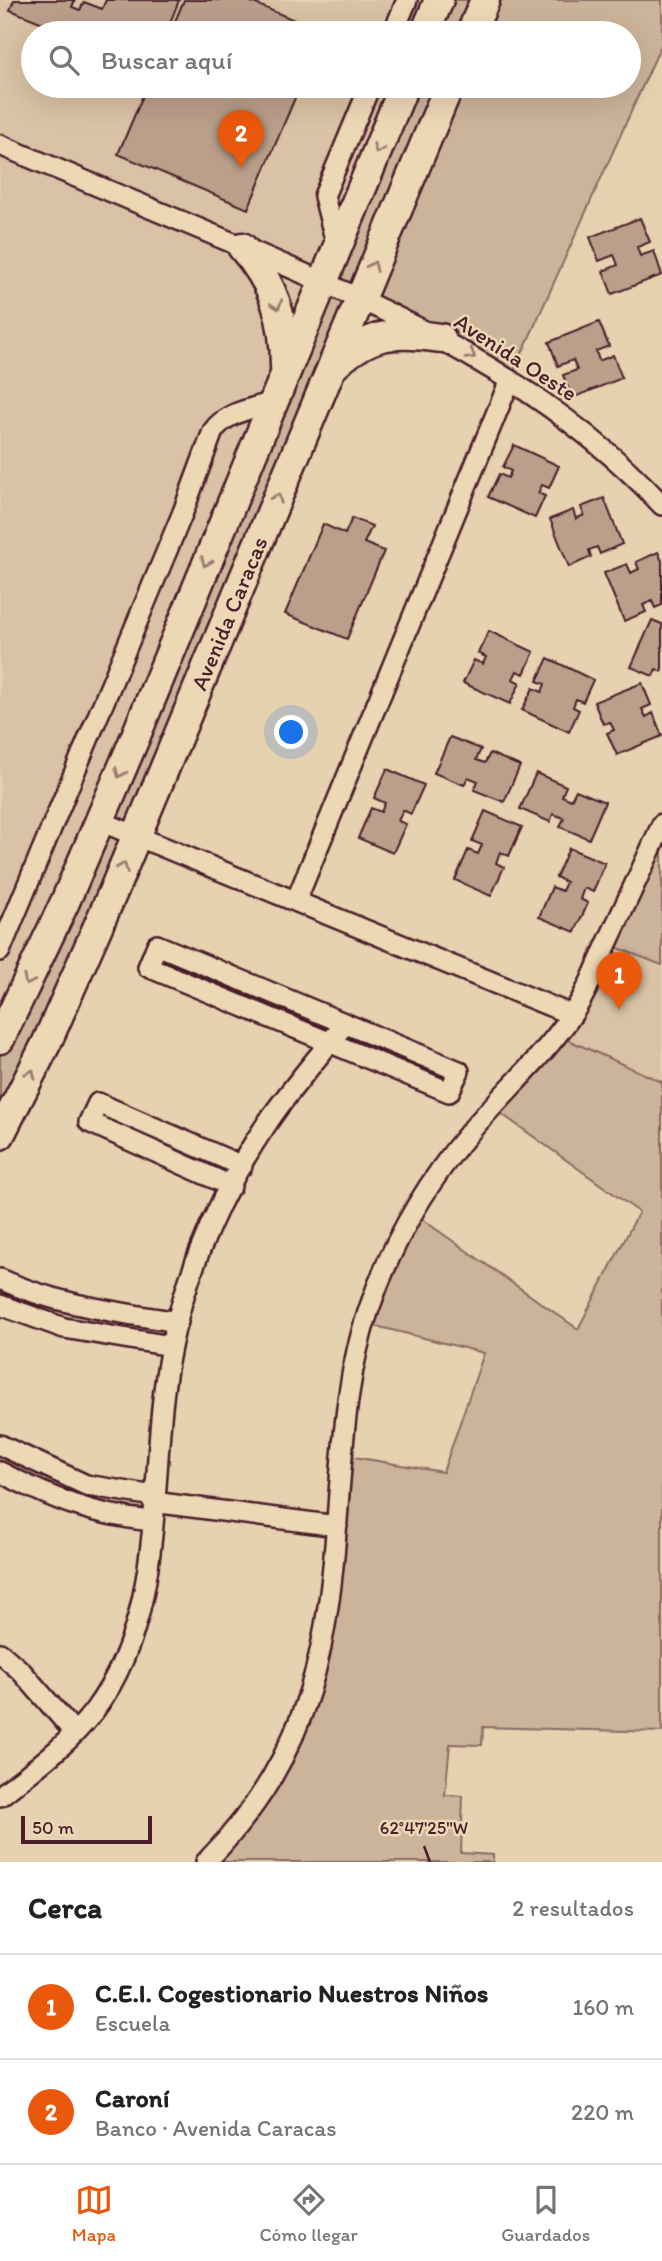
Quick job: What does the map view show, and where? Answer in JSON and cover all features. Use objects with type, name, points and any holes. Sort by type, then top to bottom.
[{"type":"street","points":[[398,21],[407,0]]},
{"type":"street","points":[[430,21],[439,0]]},
{"type":"street","points":[[476,21],[485,0]]},
{"type":"street","points":[[337,247],[324,196],[365,98]]},
{"type":"street","name":"Avenida Caracas","points":[[0,1039],[100,821],[399,98]]},
{"type":"street","name":"Avenida Caracas","points":[[0,1135],[47,1042],[136,835],[444,98]]},
{"type":"street","name":"Avenida Oeste","points":[[0,145],[323,281],[441,338],[510,380],[598,442],[662,505]]},
{"type":"street","points":[[242,247],[260,267],[280,313],[285,331],[285,376]]},
{"type":"street","points":[[331,369],[352,349],[388,334],[441,338]]},
{"type":"street","points":[[296,901],[510,380]]},
{"type":"street","points":[[0,951],[183,512],[213,431],[219,422],[235,414],[273,402]]},
{"type":"street","points":[[100,821],[572,1015]]},
{"type":"street","points":[[206,1862],[261,1797],[293,1741],[305,1711],[322,1648],[331,1591],[352,1368],[369,1310],[394,1247],[444,1164],[572,1015],[662,824]]},
{"type":"street","points":[[157,945],[459,1071],[449,1092],[330,1042],[148,967],[157,945]]},
{"type":"street","points":[[0,1796],[75,1733],[106,1695],[132,1637],[141,1603],[171,1346],[177,1322],[199,1259],[242,1166],[272,1116],[345,1024]]},
{"type":"street","points":[[231,1186],[89,1122],[98,1102],[242,1166]]},
{"type":"street","points":[[0,1279],[27,1292],[72,1305],[177,1322]]},
{"type":"street","points":[[0,1306],[64,1328],[171,1346]]},
{"type":"street","points":[[0,1445],[86,1485],[153,1506],[337,1526]]},
{"type":"street","points":[[0,1472],[95,1514],[153,1506]]},
{"type":"street","points":[[0,1653],[21,1671],[75,1733]]},
{"type":"shaded area","points":[[0,0],[439,0],[430,21],[21,21],[21,98],[399,98],[0,1039]]},
{"type":"shaded area","points":[[439,0],[662,0],[662,43],[641,90],[641,21],[430,21]]},
{"type":"shaded area","points":[[399,98],[637,98],[510,380],[361,298],[0,1135],[0,1039]]},
{"type":"shaded area","points":[[662,824],[662,965],[608,944]]},
{"type":"shaded area","points":[[608,944],[662,965],[662,1082],[557,1035]]},
{"type":"shaded area","points":[[157,945],[459,1071],[449,1092],[148,967]]},
{"type":"shaded area","points":[[557,1035],[662,1082],[662,1732],[483,1727],[482,1745],[450,1744],[445,1795],[463,1796],[461,1853],[493,1855],[493,1862],[206,1862],[305,1711],[342,1455],[443,1472],[484,1353],[364,1323],[413,1213],[578,1329],[639,1212],[492,1107]]},
{"type":"shaded area","points":[[0,1279],[178,1322],[171,1346],[0,1305]]},
{"type":"shaded area","points":[[0,1445],[70,1479],[154,1496],[151,1521],[0,1472]]},
{"type":"building","points":[[14,0],[75,0],[72,7],[80,10],[84,2],[102,9],[106,0],[179,0],[171,21],[38,21],[10,10]]},
{"type":"building","points":[[184,0],[246,0],[297,21],[175,21]]},
{"type":"building","points":[[142,98],[295,98],[248,209],[118,154]]},
{"type":"building","points":[[640,218],[650,242],[637,247],[640,256],[654,251],[662,275],[612,294],[603,271],[618,265],[614,255],[599,261],[590,237]]},
{"type":"building","points":[[599,322],[609,346],[596,351],[599,361],[613,355],[622,378],[572,398],[563,375],[577,370],[573,360],[558,366],[549,342]]},
{"type":"building","points":[[514,445],[559,466],[549,488],[542,485],[538,493],[545,496],[535,518],[488,497],[499,474],[508,478],[511,471],[503,467]]},
{"type":"building","points":[[604,498],[622,544],[600,554],[597,547],[589,550],[591,557],[569,567],[550,519],[573,510],[576,519],[584,515],[581,507]]},
{"type":"building","points":[[352,518],[372,526],[364,543],[384,551],[347,639],[285,614],[323,524],[345,534]]},
{"type":"building","points":[[658,552],[662,561],[662,605],[655,608],[652,601],[643,605],[646,612],[624,621],[604,573],[627,564],[631,573],[639,569],[636,562]]},
{"type":"building","points":[[652,620],[662,624],[662,672],[656,669],[653,676],[631,667]]},
{"type":"building","points":[[489,631],[534,652],[524,674],[517,671],[513,679],[520,683],[510,704],[463,683],[474,660],[483,664],[486,657],[478,653]]},
{"type":"building","points":[[548,658],[593,680],[583,702],[576,699],[573,707],[579,710],[569,732],[522,710],[533,688],[542,692],[545,684],[537,681]]},
{"type":"building","points":[[642,683],[651,705],[642,709],[646,717],[653,713],[662,736],[617,755],[607,733],[614,730],[610,722],[603,724],[594,702]]},
{"type":"building","points":[[450,737],[481,749],[476,760],[485,763],[490,753],[520,766],[504,802],[474,790],[478,781],[468,777],[464,785],[434,773]]},
{"type":"building","points":[[387,769],[424,785],[411,814],[403,810],[398,821],[406,824],[393,853],[358,838],[371,808],[381,812],[385,803],[374,798]]},
{"type":"building","points":[[536,773],[566,786],[562,796],[571,800],[576,790],[605,802],[589,839],[560,827],[564,818],[553,814],[550,822],[520,809]]},
{"type":"building","points":[[485,811],[522,827],[509,856],[500,852],[496,863],[504,867],[491,896],[455,880],[468,850],[478,854],[482,845],[472,841]]},
{"type":"building","points":[[569,848],[605,863],[593,892],[584,888],[580,899],[588,903],[575,932],[539,917],[552,887],[562,891],[566,882],[556,877]]},
{"type":"place","name":"Caroní","points":[[241,168]]},
{"type":"place","name":"C.E.I. Cogestionario Nuestros Niños","points":[[619,1010]]}]
